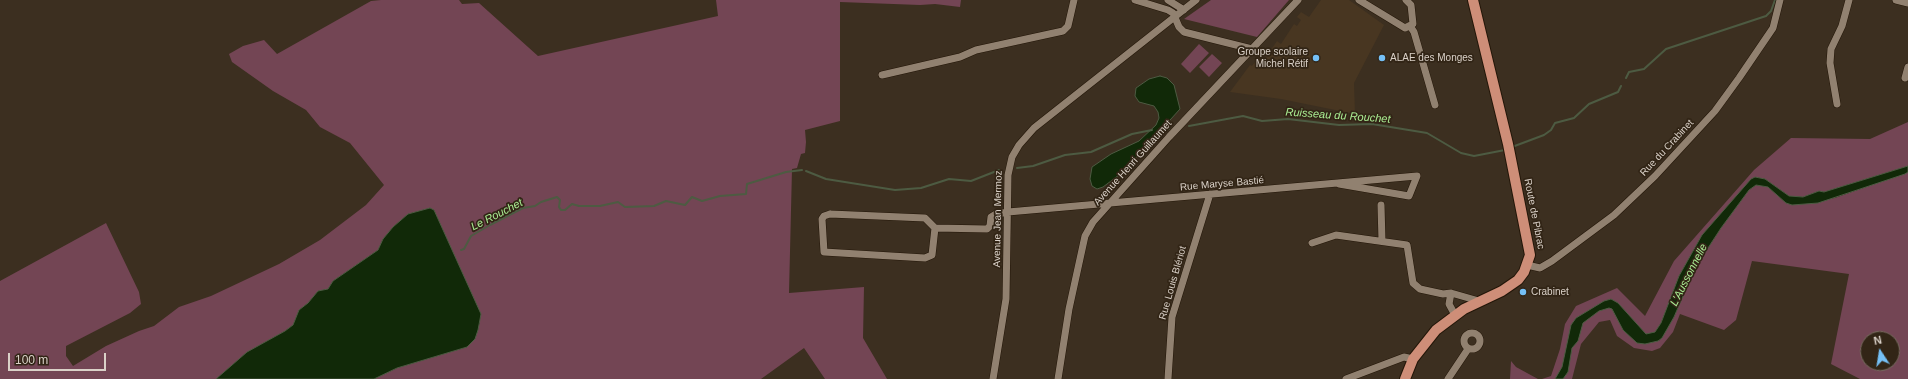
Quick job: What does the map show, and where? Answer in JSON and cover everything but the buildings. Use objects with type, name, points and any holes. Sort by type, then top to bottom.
[{"type":"main road","name":"Route de Pibrac","points":[[1405,379],[1413,359],[1436,330],[1455,315],[1479,301],[1502,291],[1518,280],[1527,265],[1530,255],[1509,148],[1473,0]]},
{"type":"street","points":[[882,75],[960,57],[976,50],[1063,31],[1068,26],[1074,0]]},
{"type":"street","points":[[1135,0],[1168,10],[1175,17],[1179,27],[1184,32],[1252,49]]},
{"type":"street","points":[[1168,0],[1184,10]]},
{"type":"street","name":"Avenue Jean Mermoz","points":[[993,379],[1006,299],[1008,175],[1012,157],[1019,145],[1034,128],[1196,0]]},
{"type":"street","name":"Avenue Henri Guillaumet","points":[[1058,379],[1069,309],[1084,236],[1108,204],[1298,0]]},
{"type":"street","points":[[1360,0],[1405,28],[1413,24],[1411,5],[1406,0]]},
{"type":"street","name":"Rue du Crabinet","points":[[1527,265],[1540,268],[1552,261],[1614,215],[1656,176],[1714,111],[1755,56],[1773,28],[1780,0]]},
{"type":"street","points":[[1837,104],[1830,64],[1831,49],[1842,26],[1849,0]]},
{"type":"street","points":[[1896,0],[1908,3]]},
{"type":"street","points":[[1410,26],[1414,32],[1435,105]]},
{"type":"street","points":[[1905,78],[1908,67]]},
{"type":"street","name":"Rue Maryse Bastié","points":[[935,228],[987,229],[990,226],[991,217],[996,214],[1008,212],[1416,176],[1409,196],[1338,184]]},
{"type":"street","name":"Rue Louis Blériot","points":[[1168,379],[1172,317],[1210,194]]},
{"type":"street","points":[[1381,206],[1382,241]]},
{"type":"street","points":[[830,214],[925,218],[935,228],[934,251],[929,257],[827,253],[823,249],[822,219],[824,216],[830,214]]},
{"type":"street","points":[[1312,243],[1336,235],[1407,245],[1413,283],[1420,289],[1443,294],[1451,294],[1479,301]]},
{"type":"street","points":[[1451,294],[1449,304],[1455,315]]},
{"type":"street","points":[[1448,379],[1468,349]]},
{"type":"street","points":[[1346,379],[1404,357],[1413,359]]},
{"type":"shaded area","points":[[459,0],[462,4],[479,3],[538,56],[718,16],[716,0],[961,0],[960,7],[935,4],[920,5],[840,2],[840,121],[805,130],[805,153],[801,154],[797,168],[792,169],[789,293],[864,287],[863,338],[887,379],[825,379],[804,348],[761,379],[374,379],[397,368],[467,347],[480,323],[480,314],[434,210],[430,208],[408,214],[393,227],[383,239],[378,250],[333,281],[328,289],[318,291],[308,303],[299,310],[293,325],[262,344],[216,379],[0,379],[0,281],[106,223],[139,292],[141,304],[130,313],[66,346],[66,356],[73,366],[106,346],[154,326],[179,307],[211,296],[279,264],[320,240],[366,205],[384,185],[350,143],[320,127],[306,110],[273,91],[232,62],[229,54],[243,46],[264,40],[277,54],[371,1]]},
{"type":"shaded area","points":[[1211,0],[1289,0],[1257,37],[1184,19]]},
{"type":"shaded area","name":"Groupe scolaire Michel Rétif","points":[[1321,0],[1349,0],[1384,25],[1354,83],[1355,114],[1281,99],[1230,92],[1250,65],[1252,66],[1259,57],[1264,60],[1277,41],[1281,44],[1294,24],[1297,26],[1301,20],[1297,17],[1301,12],[1309,17]]},
{"type":"shaded area","points":[[1199,44],[1209,53],[1190,73],[1181,64]]},
{"type":"shaded area","points":[[1212,54],[1222,63],[1209,77],[1199,67]]},
{"type":"shaded area","points":[[1908,122],[1908,166],[1824,192],[1819,191],[1803,197],[1789,196],[1765,179],[1755,177],[1702,235],[1679,276],[1661,323],[1655,332],[1659,341],[1674,317],[1695,268],[1721,228],[1749,190],[1756,185],[1768,187],[1786,203],[1835,198],[1908,172],[1908,379],[1860,379],[1831,364],[1849,274],[1752,261],[1736,320],[1724,330],[1680,314],[1673,332],[1660,348],[1652,351],[1634,348],[1617,336],[1610,320],[1599,322],[1581,344],[1572,379],[1542,379],[1551,376],[1560,349],[1565,324],[1576,306],[1617,288],[1645,316],[1674,261],[1754,170],[1791,138],[1870,139]]},
{"type":"shaded area","points":[[1511,361],[1516,367],[1538,379],[1510,379]]},
{"type":"water","points":[[1160,76],[1167,78],[1174,85],[1180,109],[1123,172],[1103,187],[1097,189],[1092,186],[1090,179],[1092,167],[1111,154],[1139,141],[1156,125],[1159,118],[1158,112],[1154,106],[1139,102],[1135,96],[1136,88],[1149,79]]},
{"type":"water","name":"L'Aussonnelle","points":[[1908,166],[1908,172],[1905,174],[1818,203],[1792,205],[1786,203],[1768,187],[1756,185],[1749,190],[1721,228],[1695,268],[1674,317],[1662,338],[1658,341],[1645,344],[1637,343],[1623,330],[1612,309],[1609,308],[1599,311],[1583,323],[1578,341],[1572,348],[1568,372],[1563,379],[1555,379],[1562,367],[1571,325],[1576,318],[1604,301],[1611,299],[1618,303],[1646,334],[1655,332],[1661,323],[1679,276],[1702,235],[1751,179],[1755,177],[1765,179],[1789,196],[1803,197],[1819,191],[1824,192]]},
{"type":"water","points":[[430,208],[434,210],[481,314],[475,339],[467,347],[397,368],[374,379],[216,379],[247,352],[293,325],[299,310],[308,303],[318,291],[328,289],[333,281],[378,250],[383,239],[393,227],[408,214]]},
{"type":"waterway","name":"Ruisseau du Rouchet","points":[[1626,78],[1629,72],[1644,69],[1666,49],[1766,16],[1771,11],[1775,0]]},
{"type":"waterway","name":"Ruisseau du Rouchet","points":[[1512,147],[1544,135],[1551,130],[1555,123],[1574,118],[1589,104],[1618,92],[1621,86]]},
{"type":"waterway","name":"Ruisseau du Rouchet","points":[[1189,126],[1243,116],[1262,121],[1288,119],[1339,125],[1372,124],[1427,133],[1461,153],[1474,156],[1505,150]]},
{"type":"waterway","name":"Ruisseau du Rouchet","points":[[1160,129],[1169,129]]},
{"type":"waterway","name":"Ruisseau du Rouchet","points":[[1017,168],[1033,166],[1065,155],[1091,152],[1132,134],[1152,130]]},
{"type":"waterway","name":"Le Rouchet","points":[[461,250],[464,249],[471,236],[490,225],[523,208],[535,206],[541,202],[557,197],[560,200],[559,207],[561,210],[565,210],[572,204],[579,206],[600,206],[618,202],[625,207],[654,206],[666,201],[685,205],[692,197],[702,201],[720,196],[746,194],[747,184],[786,172],[802,170]]},
{"type":"waterway","name":"Ruisseau du Rouchet","points":[[806,171],[826,179],[895,190],[921,188],[949,179],[971,181],[999,170]]},
{"type":"place","name":"Groupe scolaire Michel Rétif","points":[[1316,58]]},
{"type":"place","name":"ALAE des Monges","points":[[1382,58]]},
{"type":"place","name":"Crabinet","points":[[1523,292]]}]
